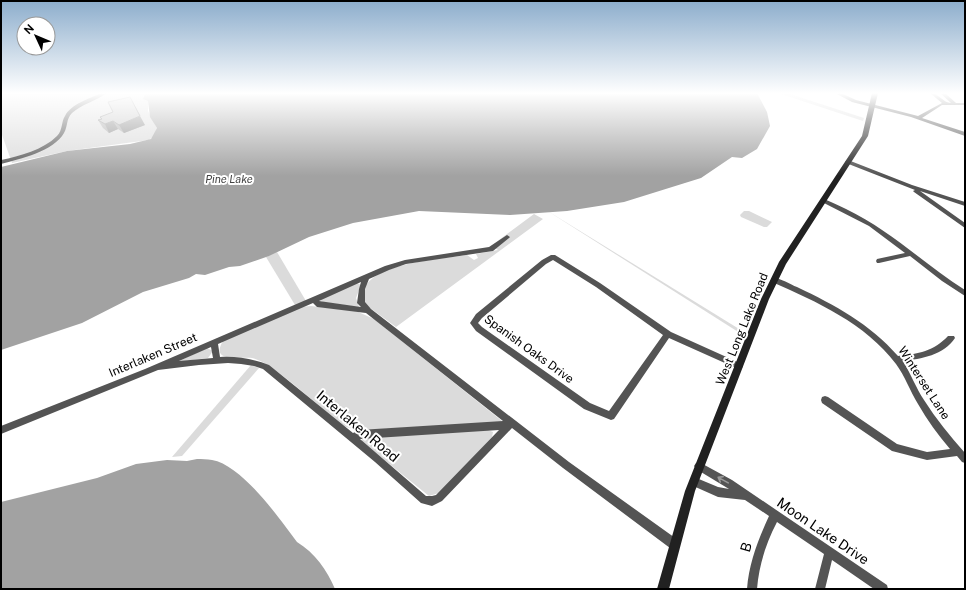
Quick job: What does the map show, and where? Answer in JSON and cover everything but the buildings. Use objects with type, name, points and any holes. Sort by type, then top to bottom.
[{"type":"main road","name":"West Long Lake Road","points":[[663,589],[674,544],[699,466],[774,280],[782,264],[824,201],[864,136],[868,121]]},
{"type":"street","points":[[1,162],[28,154],[51,142],[62,132],[65,121]]},
{"type":"street","points":[[925,121],[965,134]]},
{"type":"street","points":[[848,162],[910,186],[965,204]]},
{"type":"street","points":[[910,186],[965,226]]},
{"type":"street","points":[[824,201],[862,218],[943,280],[965,293]]},
{"type":"street","points":[[944,211],[957,202]]},
{"type":"street","name":"Interlaken Street","points":[[1,430],[158,367],[366,277],[405,262],[491,249],[508,237]]},
{"type":"street","points":[[880,261],[910,254]]},
{"type":"street","name":"Spanish Oaks Drive","points":[[668,334],[611,416],[587,406],[479,329],[474,323],[479,316],[544,262],[553,257],[598,285],[668,334],[739,366]]},
{"type":"street","points":[[366,277],[362,289],[361,303],[368,311],[566,465],[674,544]]},
{"type":"street","name":"Winterset Lane","points":[[774,280],[842,313],[862,326],[896,359],[932,420],[965,459]]},
{"type":"street","points":[[314,300],[317,304],[368,311]]},
{"type":"street","points":[[896,359],[923,356],[941,347],[951,338]]},
{"type":"street","points":[[214,343],[217,361]]},
{"type":"street","name":"Interlaken Road","points":[[158,367],[217,361],[252,362],[266,368],[353,439],[424,500],[432,501],[439,498],[511,423]]},
{"type":"street","points":[[825,400],[895,448],[927,456],[958,452]]},
{"type":"street","points":[[353,439],[359,434],[499,426],[511,423]]},
{"type":"street","name":"Moon Lake Drive","points":[[699,466],[747,495],[883,589]]},
{"type":"street","name":"Moon Lake Drive","points":[[694,482],[718,492],[747,495]]},
{"type":"street","name":"B","points":[[752,589],[752,574],[762,540],[775,515]]},
{"type":"street","points":[[820,589],[829,552]]},
{"type":"shaded area","points":[[1,121],[153,121],[157,128],[154,136],[149,140],[67,151],[12,163],[1,132]]},
{"type":"shaded area","points":[[546,210],[744,332],[743,335]]},
{"type":"shaded area","points":[[744,211],[749,211],[772,222],[767,227],[764,227],[741,217],[740,215]]},
{"type":"shaded area","points":[[534,214],[543,219],[396,327],[366,305],[364,291],[371,280],[384,272],[401,266],[420,262],[467,255],[474,260],[478,258],[476,254],[498,250],[491,246]]},
{"type":"shaded area","points":[[277,252],[306,301],[295,305],[266,257]]},
{"type":"shaded area","points":[[357,283],[361,285],[356,298],[359,307],[323,302],[320,300]]},
{"type":"shaded area","points":[[311,306],[356,311],[374,319],[502,421],[499,423],[362,430],[349,428],[338,422],[295,385],[266,364],[252,358],[228,357],[223,356],[220,353],[220,348],[223,341],[300,307]]},
{"type":"shaded area","points":[[207,348],[213,351],[208,358],[177,362]]},
{"type":"shaded area","points":[[251,365],[259,368],[182,456],[172,457]]},
{"type":"shaded area","points":[[488,430],[493,432],[492,437],[442,492],[429,496],[362,442],[362,439],[366,436]]},
{"type":"water","name":"Pine Lake","points":[[152,121],[769,121],[770,126],[757,149],[742,158],[732,157],[701,178],[624,202],[567,211],[510,215],[419,211],[353,223],[309,237],[269,256],[240,266],[229,267],[205,275],[196,274],[189,278],[143,292],[82,323],[1,350],[1,167],[67,151],[130,144],[151,139],[157,128]]},
{"type":"water","points":[[197,459],[212,460],[224,464],[247,482],[270,507],[297,542],[320,562],[335,589],[1,589],[1,502],[97,478],[136,464],[167,460],[187,461]]}]
